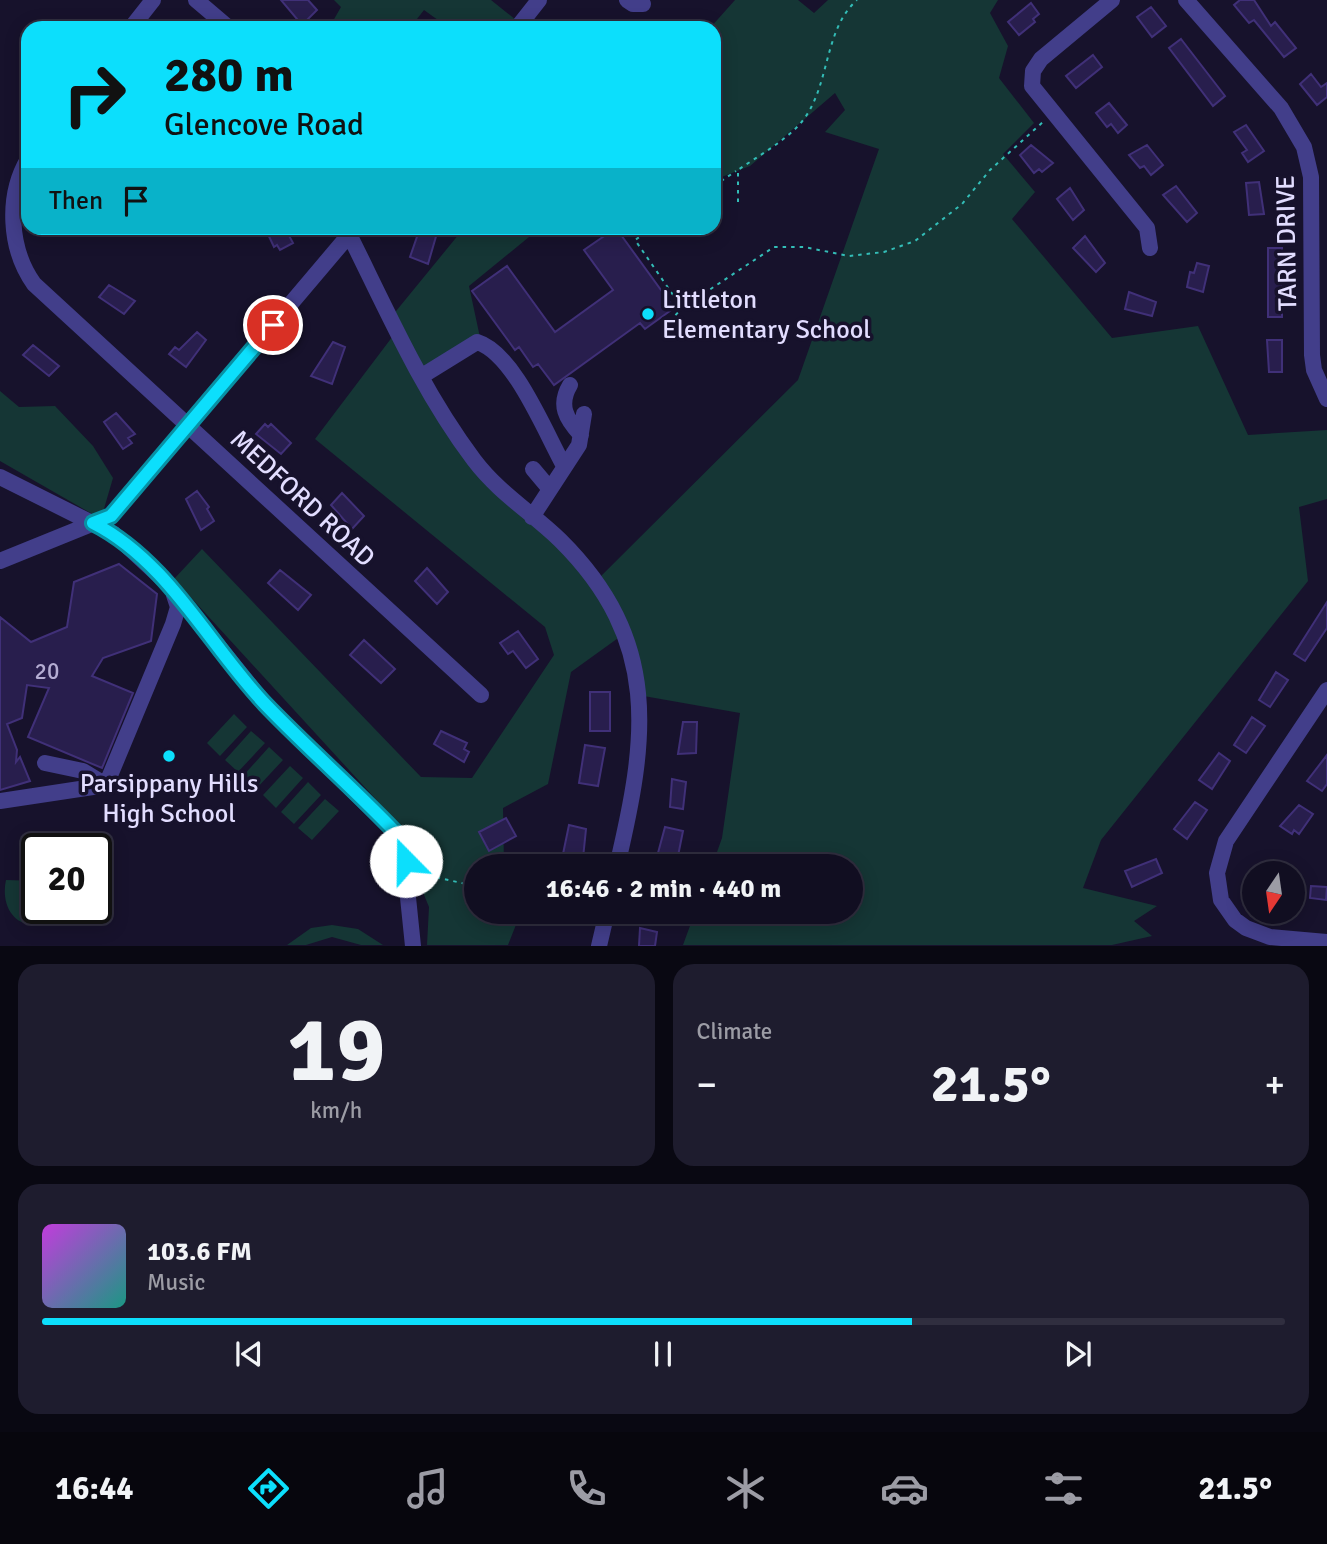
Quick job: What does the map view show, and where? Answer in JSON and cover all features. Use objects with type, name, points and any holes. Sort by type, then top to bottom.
[{"type":"street","points":[[136,21],[153,0]]},
{"type":"street","points":[[196,0],[221,21]]},
{"type":"street","points":[[522,21],[539,0]]},
{"type":"street","points":[[1112,0],[1041,60],[1033,71],[1035,93],[1147,228],[1150,248]]},
{"type":"street","name":"TARN DRIVE","points":[[1186,0],[1281,108],[1304,147],[1311,177],[1312,355],[1314,370],[1327,399]]},
{"type":"street","name":"MEDFORD ROAD","points":[[21,173],[13,207],[17,244],[27,275],[45,295],[481,695]]},
{"type":"street","points":[[0,561],[111,516],[347,235]]},
{"type":"street","points":[[353,235],[445,419],[473,459],[508,499],[558,538],[596,582],[625,638],[636,678],[642,736],[639,764],[620,854]]},
{"type":"street","points":[[422,376],[460,362],[477,341],[491,346],[517,380],[564,466]]},
{"type":"street","points":[[570,385],[564,401],[564,410],[581,435]]},
{"type":"street","points":[[532,517],[579,445],[583,414]]},
{"type":"street","points":[[533,469],[549,488]]},
{"type":"street","points":[[0,477],[114,534],[170,586],[265,704],[402,839],[413,946]]},
{"type":"street","points":[[106,785],[173,624],[178,607],[170,586]]},
{"type":"street","points":[[1327,690],[1226,841],[1217,880],[1221,900],[1227,911],[1246,928],[1270,937],[1327,942]]},
{"type":"street","points":[[45,763],[83,771],[106,785]]},
{"type":"street","points":[[0,801],[106,785]]},
{"type":"street","points":[[598,946],[604,924]]},
{"type":"path","points":[[721,181],[800,125],[818,89],[839,19],[857,0]]},
{"type":"path","points":[[662,330],[682,308],[774,247],[804,247],[849,256],[884,252],[915,241],[962,204],[990,170],[1052,113]]},
{"type":"path","points":[[738,170],[738,202]]},
{"type":"path","points":[[642,235],[635,240],[682,308]]},
{"type":"path","points":[[406,868],[464,884]]},
{"type":"green space","points":[[334,0],[491,0],[517,21],[439,21],[424,10],[415,21],[333,21],[341,7]]},
{"type":"green space","points":[[735,0],[798,0],[814,13],[828,0],[998,0],[990,13],[1008,46],[999,78],[1034,123],[1003,154],[1035,192],[1012,219],[1112,338],[1198,326],[1248,435],[1327,430],[1327,499],[1299,507],[1308,581],[1101,840],[1083,888],[1157,906],[1134,921],[1152,936],[1112,945],[683,945],[691,924],[863,924],[863,854],[716,854],[722,838],[740,713],[638,695],[621,636],[571,672],[548,784],[503,808],[504,854],[464,854],[464,924],[516,924],[508,945],[427,945],[429,907],[413,868],[415,842],[174,579],[202,549],[421,777],[472,778],[554,655],[545,627],[315,439],[399,328],[392,316],[458,235],[531,235],[469,286],[481,342],[424,376],[471,460],[596,581],[798,380],[879,149],[825,132],[845,110],[835,93],[750,166],[721,177],[721,21],[716,21]]},
{"type":"green space","points":[[0,391],[19,407],[55,406],[93,446],[113,478],[101,519],[0,461]]},
{"type":"green space","points":[[234,714],[247,727],[220,756],[207,743]]},
{"type":"green space","points":[[251,731],[265,743],[238,772],[225,760]]},
{"type":"green space","points":[[269,747],[283,760],[256,789],[242,777]]},
{"type":"green space","points":[[290,766],[303,778],[276,808],[263,795]]},
{"type":"green space","points":[[308,782],[321,795],[294,824],[281,812]]},
{"type":"green space","points":[[325,799],[339,811],[312,840],[298,828]]},
{"type":"green space","points":[[6,880],[21,880],[21,921],[8,907]]},
{"type":"green space","points":[[332,925],[358,929],[383,945],[361,945],[332,937],[306,945],[287,945],[311,928]]},
{"type":"building","points":[[281,0],[308,0],[317,10],[306,21],[299,21]]},
{"type":"building","points":[[1240,0],[1254,0],[1271,26],[1275,22],[1296,48],[1284,57],[1254,20],[1249,23],[1234,5]]},
{"type":"building","points":[[1031,3],[1039,14],[1033,19],[1035,22],[1019,35],[1008,22]]},
{"type":"building","points":[[1151,7],[1166,26],[1152,37],[1137,17]]},
{"type":"building","points":[[1181,39],[1225,96],[1213,106],[1169,48]]},
{"type":"building","points":[[1093,55],[1102,67],[1076,88],[1066,76]]},
{"type":"building","points":[[1311,74],[1321,87],[1327,83],[1327,97],[1317,105],[1300,84]]},
{"type":"building","points":[[1109,103],[1127,125],[1118,133],[1111,124],[1107,127],[1096,113]]},
{"type":"building","points":[[1246,125],[1264,151],[1248,162],[1242,153],[1247,150],[1234,132]]},
{"type":"building","points":[[1031,145],[1053,163],[1042,172],[1039,169],[1034,173],[1020,155]]},
{"type":"building","points":[[1147,145],[1163,165],[1151,175],[1144,166],[1140,168],[1129,155]]},
{"type":"building","points":[[1259,182],[1264,214],[1249,215],[1246,183]]},
{"type":"building","points":[[1176,186],[1197,213],[1187,222],[1163,195]]},
{"type":"building","points":[[1070,188],[1084,210],[1073,220],[1057,199]]},
{"type":"building","points":[[268,235],[289,235],[293,243],[280,250],[277,245],[274,247]]},
{"type":"building","points":[[418,235],[436,235],[428,264],[410,257]]},
{"type":"building","name":"Littleton Elementary School","points":[[606,235],[621,235],[674,308],[645,329],[640,323],[554,385],[538,364],[533,367],[519,347],[515,350],[472,291],[507,266],[555,332],[613,290],[584,250]]},
{"type":"building","points":[[1085,236],[1105,263],[1096,272],[1073,248]]},
{"type":"building","points":[[1268,248],[1282,248],[1282,317],[1268,317]]},
{"type":"building","points":[[1197,263],[1209,266],[1203,292],[1187,287],[1190,272],[1194,273]]},
{"type":"building","points":[[109,285],[135,301],[124,314],[99,297]]},
{"type":"building","points":[[1129,292],[1156,302],[1152,316],[1125,309]]},
{"type":"building","points":[[197,332],[206,340],[186,367],[169,354],[175,347],[179,350]]},
{"type":"building","points":[[1267,340],[1282,340],[1282,372],[1269,372]]},
{"type":"building","points":[[333,342],[345,347],[332,384],[311,376]]},
{"type":"building","points":[[33,345],[59,366],[49,376],[23,355]]},
{"type":"building","points":[[116,413],[135,434],[128,438],[132,443],[123,449],[104,422]]},
{"type":"building","points":[[265,424],[268,427],[271,424],[291,443],[281,454],[256,434]]},
{"type":"building","points":[[197,491],[209,507],[207,509],[214,521],[201,530],[186,499]]},
{"type":"building","points":[[342,493],[364,516],[352,529],[331,505]]},
{"type":"building","points":[[119,564],[157,594],[151,641],[103,658],[92,676],[133,693],[102,768],[28,737],[49,688],[27,685],[22,718],[7,724],[17,750],[16,762],[20,757],[30,781],[0,790],[0,617],[31,642],[67,627],[74,582]]},
{"type":"building","points":[[427,568],[448,592],[437,604],[415,581]]},
{"type":"building","points":[[280,570],[311,595],[298,610],[268,583]]},
{"type":"building","points":[[1327,602],[1327,628],[1305,661],[1294,654]]},
{"type":"building","points":[[518,631],[538,659],[526,668],[513,651],[508,654],[500,643]]},
{"type":"building","points":[[364,640],[395,669],[381,683],[350,655]]},
{"type":"building","points":[[1276,672],[1288,680],[1270,707],[1259,700]]},
{"type":"building","points":[[590,692],[610,692],[610,731],[590,731]]},
{"type":"building","points":[[1252,717],[1265,726],[1246,753],[1234,745]]},
{"type":"building","points":[[683,722],[697,722],[696,753],[678,754]]},
{"type":"building","points":[[441,731],[467,743],[464,749],[469,752],[464,762],[434,744]]},
{"type":"building","points":[[585,745],[605,748],[598,786],[579,783]]},
{"type":"building","points":[[1219,753],[1230,761],[1212,789],[1199,780]]},
{"type":"building","points":[[1327,755],[1327,784],[1322,791],[1307,781]]},
{"type":"building","points":[[672,779],[686,782],[683,809],[670,807]]},
{"type":"building","points":[[1195,802],[1207,810],[1187,839],[1174,829]]},
{"type":"building","points":[[1299,805],[1313,814],[1299,834],[1294,830],[1292,834],[1280,826]]},
{"type":"building","points":[[506,818],[516,836],[489,851],[479,832]]},
{"type":"building","points":[[569,825],[586,829],[583,854],[563,854]]},
{"type":"building","points":[[665,827],[683,831],[678,854],[658,854]]},
{"type":"building","points":[[1156,859],[1162,873],[1132,887],[1125,871]]},
{"type":"building","points":[[1311,886],[1327,887],[1326,900],[1310,898]]},
{"type":"building","points":[[640,928],[657,932],[655,946],[639,946]]},
{"type":"place","name":"Littleton Elementary School","points":[[648,314]]},
{"type":"place","name":"Parsippany Hills High School","points":[[169,756]]},
{"type":"route","points":[[273,325],[111,516],[93,523],[114,534],[170,586],[265,704],[402,839],[406,861]]}]
